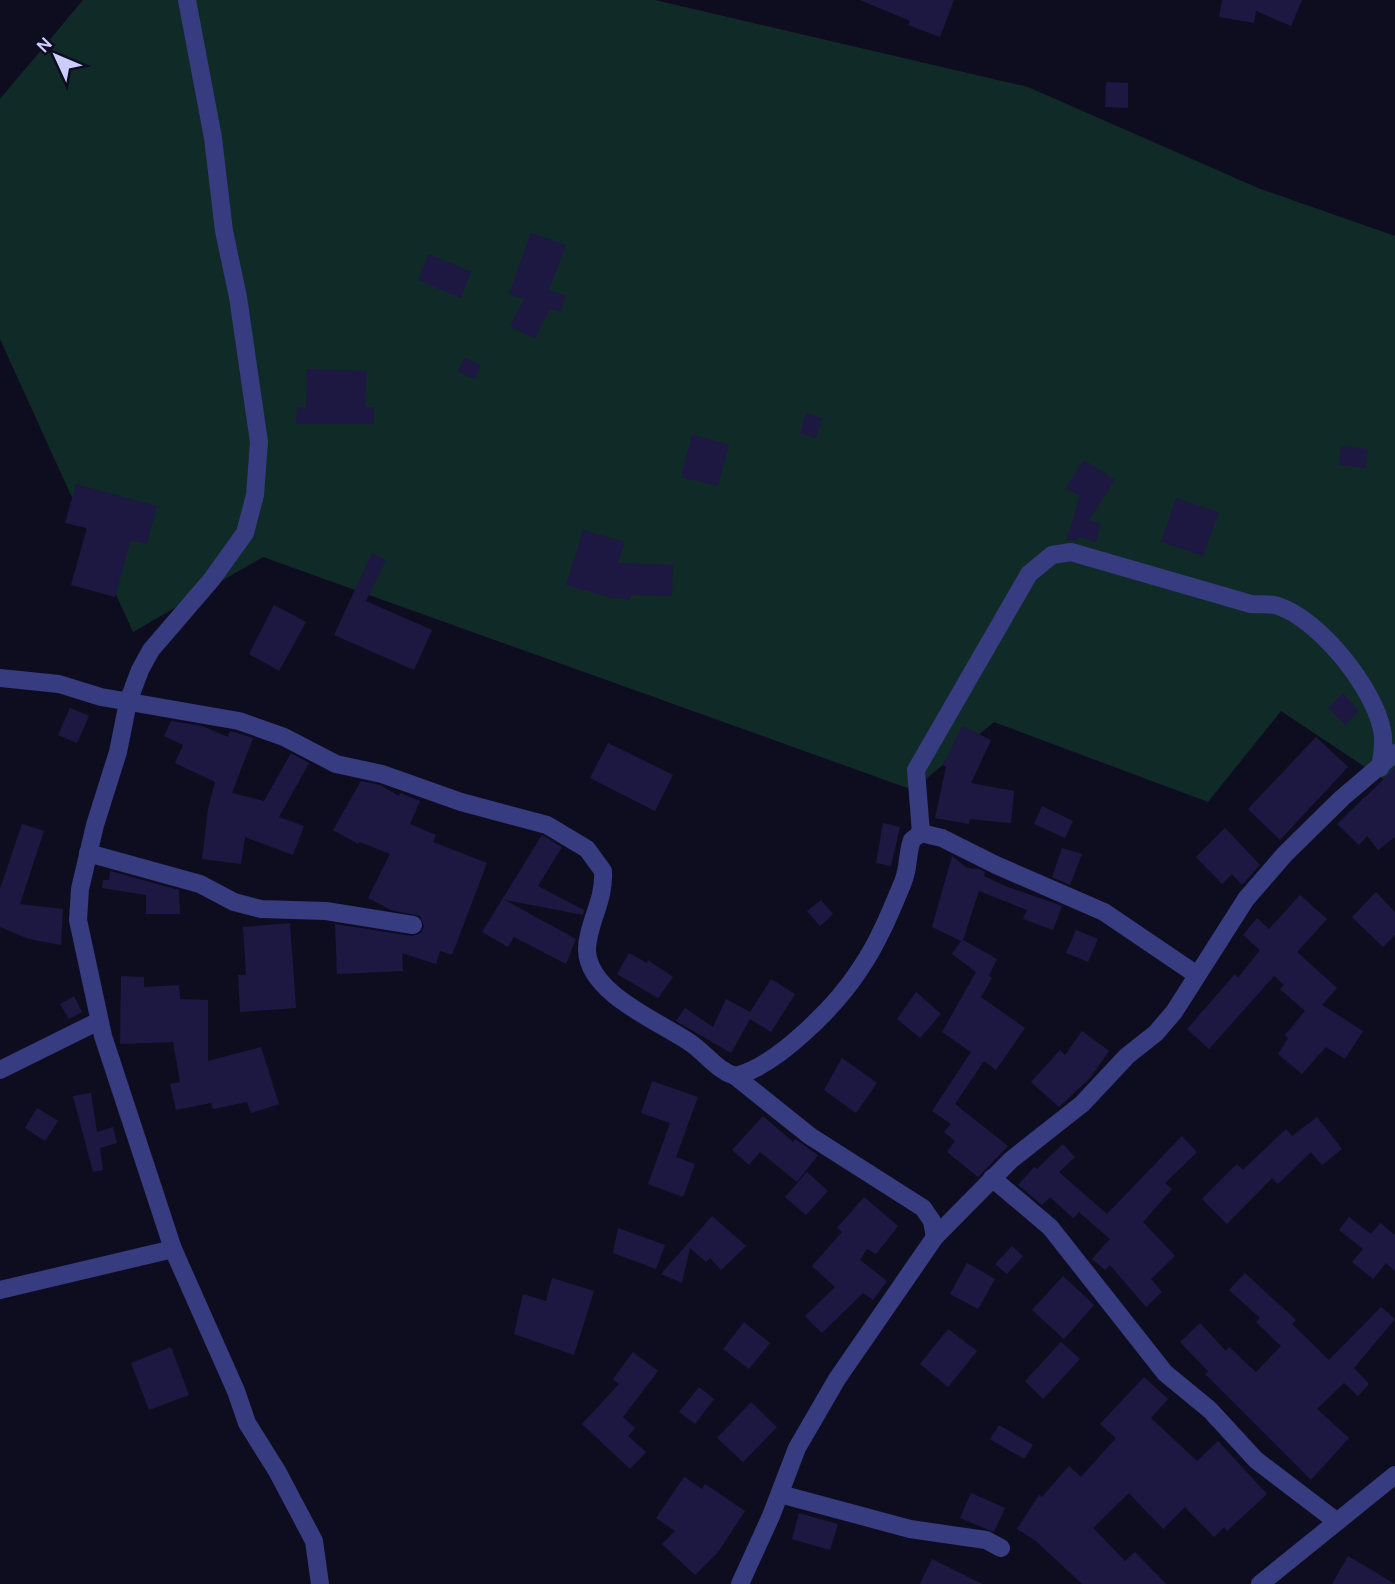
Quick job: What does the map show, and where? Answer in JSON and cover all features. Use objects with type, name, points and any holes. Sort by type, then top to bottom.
[{"type":"street","points":[[187,0],[190,27],[201,64],[224,231],[238,297],[258,442],[256,495],[245,533],[212,579],[151,650],[128,702],[118,752],[88,853],[80,889],[78,920],[99,1020],[173,1249],[236,1391],[247,1423],[277,1471],[314,1541],[320,1584]]},
{"type":"street","points":[[921,833],[916,770],[1029,574],[1052,555],[1071,552],[1251,604],[1276,605],[1312,625],[1340,653],[1373,707],[1382,730],[1380,768]]},
{"type":"street","points":[[0,678],[59,684],[128,702],[145,703],[164,710],[239,721],[284,737],[336,764],[382,774],[461,802],[547,825],[568,837],[592,854],[603,871],[600,901],[587,951],[595,974],[624,1002],[693,1045],[723,1072],[735,1076],[810,1136],[923,1209],[932,1221],[935,1237]]},
{"type":"street","points":[[740,1584],[780,1494],[797,1448],[837,1379],[935,1237],[992,1178],[1082,1104],[1128,1056],[1156,1033],[1174,1012],[1246,899],[1342,798],[1395,753]]},
{"type":"street","points":[[735,1076],[754,1071],[778,1053],[815,1020],[859,971],[878,938],[903,882],[912,840],[921,833]]},
{"type":"street","points":[[921,833],[942,838],[996,865],[1104,912],[1197,975]]},
{"type":"street","points":[[88,853],[200,884],[234,902],[261,909],[326,911],[413,926]]},
{"type":"street","points":[[0,1070],[99,1020]]},
{"type":"street","points":[[992,1178],[1050,1227],[1165,1373],[1210,1410],[1256,1460],[1336,1521]]},
{"type":"street","points":[[0,1290],[173,1249]]},
{"type":"street","points":[[1260,1584],[1395,1475]]},
{"type":"street","points":[[780,1494],[910,1529],[986,1540],[1001,1548]]},
{"type":"green space","points":[[83,0],[655,0],[1028,87],[1258,188],[1395,236],[1395,787],[1281,711],[1208,802],[994,722],[913,790],[263,557],[133,632],[0,339],[0,99]]},
{"type":"building","points":[[860,0],[954,0],[940,37],[908,25],[910,21]]},
{"type":"building","points":[[1222,0],[1302,0],[1291,26],[1256,11],[1254,23],[1219,17]]},
{"type":"building","points":[[1106,82],[1128,83],[1128,108],[1105,107]]},
{"type":"building","points":[[531,233],[566,245],[549,290],[566,296],[560,312],[550,309],[535,339],[510,326],[524,299],[509,294]]},
{"type":"building","points":[[429,254],[471,272],[461,298],[418,280]]},
{"type":"building","points":[[464,358],[481,365],[475,379],[458,372]]},
{"type":"building","points":[[307,369],[367,371],[365,407],[374,407],[374,424],[296,424],[297,407],[306,407]]},
{"type":"building","points":[[806,413],[822,418],[816,438],[800,433]]},
{"type":"building","points":[[692,435],[729,444],[718,486],[681,477]]},
{"type":"building","points":[[1341,446],[1368,449],[1366,468],[1339,465]]},
{"type":"building","points":[[1084,460],[1115,480],[1089,520],[1101,524],[1096,542],[1079,537],[1075,541],[1066,541],[1080,496],[1066,488]]},
{"type":"building","points":[[76,484],[157,506],[147,544],[131,540],[115,597],[71,585],[87,528],[65,523]]},
{"type":"building","points":[[1176,498],[1219,512],[1203,556],[1161,542]]},
{"type":"building","points":[[583,530],[625,542],[618,563],[673,565],[672,596],[631,595],[630,600],[566,585]]},
{"type":"building","points":[[372,553],[386,560],[366,601],[432,630],[414,670],[334,635]]},
{"type":"building","points":[[274,605],[306,622],[279,671],[249,654]]},
{"type":"building","points":[[1343,693],[1359,711],[1345,725],[1328,708]]},
{"type":"building","points":[[70,708],[89,716],[77,743],[58,735]]},
{"type":"building","points":[[171,721],[202,726],[228,737],[230,731],[253,738],[232,793],[264,801],[291,753],[309,763],[279,817],[304,826],[293,855],[245,837],[241,864],[202,859],[208,809],[215,782],[175,763],[183,745],[164,736]]},
{"type":"building","points":[[962,726],[991,740],[971,783],[1014,791],[1011,823],[970,819],[969,824],[935,818],[946,767],[943,765]]},
{"type":"building","points":[[1316,737],[1348,767],[1280,840],[1248,809]]},
{"type":"building","points":[[608,743],[673,775],[655,811],[590,778]]},
{"type":"building","points":[[1395,768],[1395,837],[1378,850],[1367,836],[1359,845],[1337,824]]},
{"type":"building","points":[[361,781],[380,785],[399,796],[400,793],[420,801],[410,824],[436,835],[433,842],[487,863],[452,955],[440,951],[436,964],[402,953],[403,971],[337,974],[335,924],[412,936],[421,933],[424,926],[420,916],[391,910],[368,898],[390,854],[360,842],[358,844],[333,830]]},
{"type":"building","points":[[1042,806],[1073,821],[1065,838],[1034,824]]},
{"type":"building","points":[[883,823],[900,827],[891,866],[876,863]]},
{"type":"building","points":[[22,824],[44,831],[20,904],[63,909],[61,945],[29,939],[0,927],[0,889]]},
{"type":"building","points":[[1225,828],[1260,865],[1242,885],[1232,874],[1222,884],[1196,857]]},
{"type":"building","points":[[542,835],[562,847],[538,886],[584,910],[583,915],[505,900],[576,939],[566,964],[514,937],[508,947],[482,932]]},
{"type":"building","points":[[1062,848],[1082,854],[1070,885],[1052,877]]},
{"type":"building","points":[[952,856],[967,868],[979,869],[985,872],[984,876],[1005,886],[1062,906],[1053,930],[1023,919],[1027,910],[979,891],[963,940],[997,959],[989,976],[992,978],[981,997],[1025,1028],[996,1070],[984,1061],[955,1104],[1008,1146],[978,1177],[947,1152],[955,1141],[944,1132],[951,1124],[932,1111],[971,1052],[942,1032],[976,972],[952,954],[961,941],[932,927]]},
{"type":"building","points":[[110,871],[179,890],[180,914],[146,914],[146,895],[102,888],[103,880],[109,880]]},
{"type":"building","points":[[1376,892],[1395,912],[1395,935],[1383,947],[1352,917]]},
{"type":"building","points":[[1300,895],[1327,919],[1297,952],[1337,988],[1322,1005],[1363,1031],[1345,1059],[1326,1047],[1302,1074],[1278,1054],[1288,1038],[1285,1035],[1305,1011],[1280,989],[1284,985],[1274,976],[1209,1049],[1187,1029],[1235,974],[1238,978],[1260,950],[1243,935],[1257,918],[1269,929]]},
{"type":"building","points":[[821,900],[833,914],[820,926],[807,911]]},
{"type":"building","points":[[290,923],[296,1008],[240,1012],[238,975],[246,975],[243,927]]},
{"type":"building","points":[[1076,930],[1098,939],[1088,962],[1066,953]]},
{"type":"building","points":[[629,953],[647,963],[648,960],[673,977],[658,998],[617,974]]},
{"type":"building","points":[[121,976],[144,977],[144,987],[179,985],[180,999],[208,1000],[208,1061],[261,1047],[279,1104],[251,1113],[247,1102],[213,1109],[211,1103],[176,1110],[170,1084],[180,1082],[173,1042],[120,1044]]},
{"type":"building","points":[[771,979],[795,994],[771,1032],[750,1019],[731,1053],[676,1021],[685,1008],[713,1027],[726,999],[750,1012]]},
{"type":"building","points":[[916,992],[941,1014],[920,1038],[897,1019]]},
{"type":"building","points":[[74,996],[82,1012],[69,1019],[60,1004]]},
{"type":"building","points":[[1082,1031],[1109,1051],[1090,1078],[1059,1107],[1031,1082],[1060,1050],[1065,1055]]},
{"type":"building","points":[[842,1058],[877,1083],[856,1113],[824,1090]]},
{"type":"building","points":[[652,1081],[698,1097],[676,1157],[695,1164],[683,1197],[648,1184],[670,1123],[641,1113]]},
{"type":"building","points":[[91,1093],[97,1132],[113,1127],[117,1143],[100,1148],[103,1170],[93,1172],[73,1096]]},
{"type":"building","points":[[37,1108],[58,1121],[45,1141],[25,1128]]},
{"type":"building","points":[[763,1116],[793,1142],[795,1139],[818,1155],[797,1182],[760,1152],[749,1165],[732,1150]]},
{"type":"building","points":[[1317,1117],[1342,1149],[1322,1165],[1311,1152],[1278,1184],[1272,1178],[1227,1224],[1202,1199],[1237,1164],[1243,1170],[1286,1129],[1292,1136]]},
{"type":"building","points":[[1182,1136],[1197,1152],[1165,1183],[1172,1189],[1143,1222],[1175,1256],[1151,1279],[1162,1292],[1146,1307],[1110,1265],[1105,1270],[1092,1259],[1110,1239],[1079,1212],[1073,1218],[1050,1197],[1042,1205],[1018,1185],[1034,1167],[1037,1169],[1063,1144],[1075,1157],[1059,1172],[1107,1214]]},
{"type":"building","points":[[807,1172],[828,1191],[806,1215],[785,1197]]},
{"type":"building","points":[[864,1197],[898,1226],[876,1254],[867,1249],[860,1260],[887,1281],[873,1300],[863,1293],[822,1333],[805,1316],[835,1287],[812,1266],[842,1232],[837,1228]]},
{"type":"building","points":[[712,1216],[746,1246],[721,1270],[710,1258],[706,1262],[690,1248],[682,1283],[661,1274]]},
{"type":"building","points":[[1349,1217],[1371,1234],[1380,1223],[1395,1235],[1395,1271],[1386,1263],[1373,1279],[1352,1262],[1363,1249],[1339,1230]]},
{"type":"building","points":[[618,1228],[665,1245],[656,1269],[613,1253]]},
{"type":"building","points":[[1012,1246],[1023,1256],[1007,1274],[995,1264]]},
{"type":"building","points":[[967,1263],[995,1279],[978,1309],[950,1294]]},
{"type":"building","points":[[1245,1273],[1296,1320],[1292,1324],[1329,1360],[1381,1307],[1395,1319],[1354,1368],[1369,1384],[1358,1396],[1344,1383],[1317,1409],[1349,1438],[1311,1480],[1205,1374],[1208,1371],[1180,1342],[1200,1323],[1226,1351],[1229,1347],[1256,1372],[1281,1346],[1256,1322],[1260,1318],[1229,1290]]},
{"type":"building","points":[[1063,1276],[1094,1305],[1064,1339],[1032,1310]]},
{"type":"building","points":[[552,1278],[594,1291],[574,1355],[514,1334],[523,1294],[546,1301]]},
{"type":"building","points":[[744,1322],[770,1343],[749,1369],[723,1349]]},
{"type":"building","points":[[948,1329],[977,1351],[948,1387],[920,1364]]},
{"type":"building","points":[[1061,1342],[1080,1359],[1043,1399],[1025,1381]]},
{"type":"building","points":[[171,1347],[189,1395],[149,1410],[131,1363]]},
{"type":"building","points":[[633,1352],[658,1371],[623,1417],[635,1428],[628,1436],[646,1452],[630,1469],[582,1424],[619,1384],[613,1379]]},
{"type":"building","points":[[1144,1377],[1168,1399],[1151,1418],[1197,1461],[1218,1441],[1267,1494],[1227,1531],[1224,1527],[1214,1537],[1185,1507],[1163,1529],[1129,1493],[1093,1528],[1125,1561],[1135,1552],[1166,1584],[1082,1584],[1036,1541],[1017,1529],[1039,1495],[1042,1497],[1069,1466],[1081,1477],[1116,1438],[1100,1424]]},
{"type":"building","points":[[699,1387],[714,1399],[695,1424],[679,1412]]},
{"type":"building","points":[[751,1402],[777,1427],[743,1462],[717,1438]]},
{"type":"building","points":[[999,1425],[1033,1445],[1024,1459],[990,1439]]},
{"type":"building","points":[[684,1477],[702,1489],[705,1484],[745,1511],[718,1552],[695,1575],[662,1544],[675,1531],[656,1518]]},
{"type":"building","points":[[971,1493],[1005,1508],[994,1532],[960,1518]]},
{"type":"building","points":[[799,1513],[838,1524],[830,1550],[792,1539]]},
{"type":"building","points":[[1348,1556],[1395,1584],[1332,1584]]},
{"type":"building","points":[[932,1559],[982,1584],[920,1584]]}]
